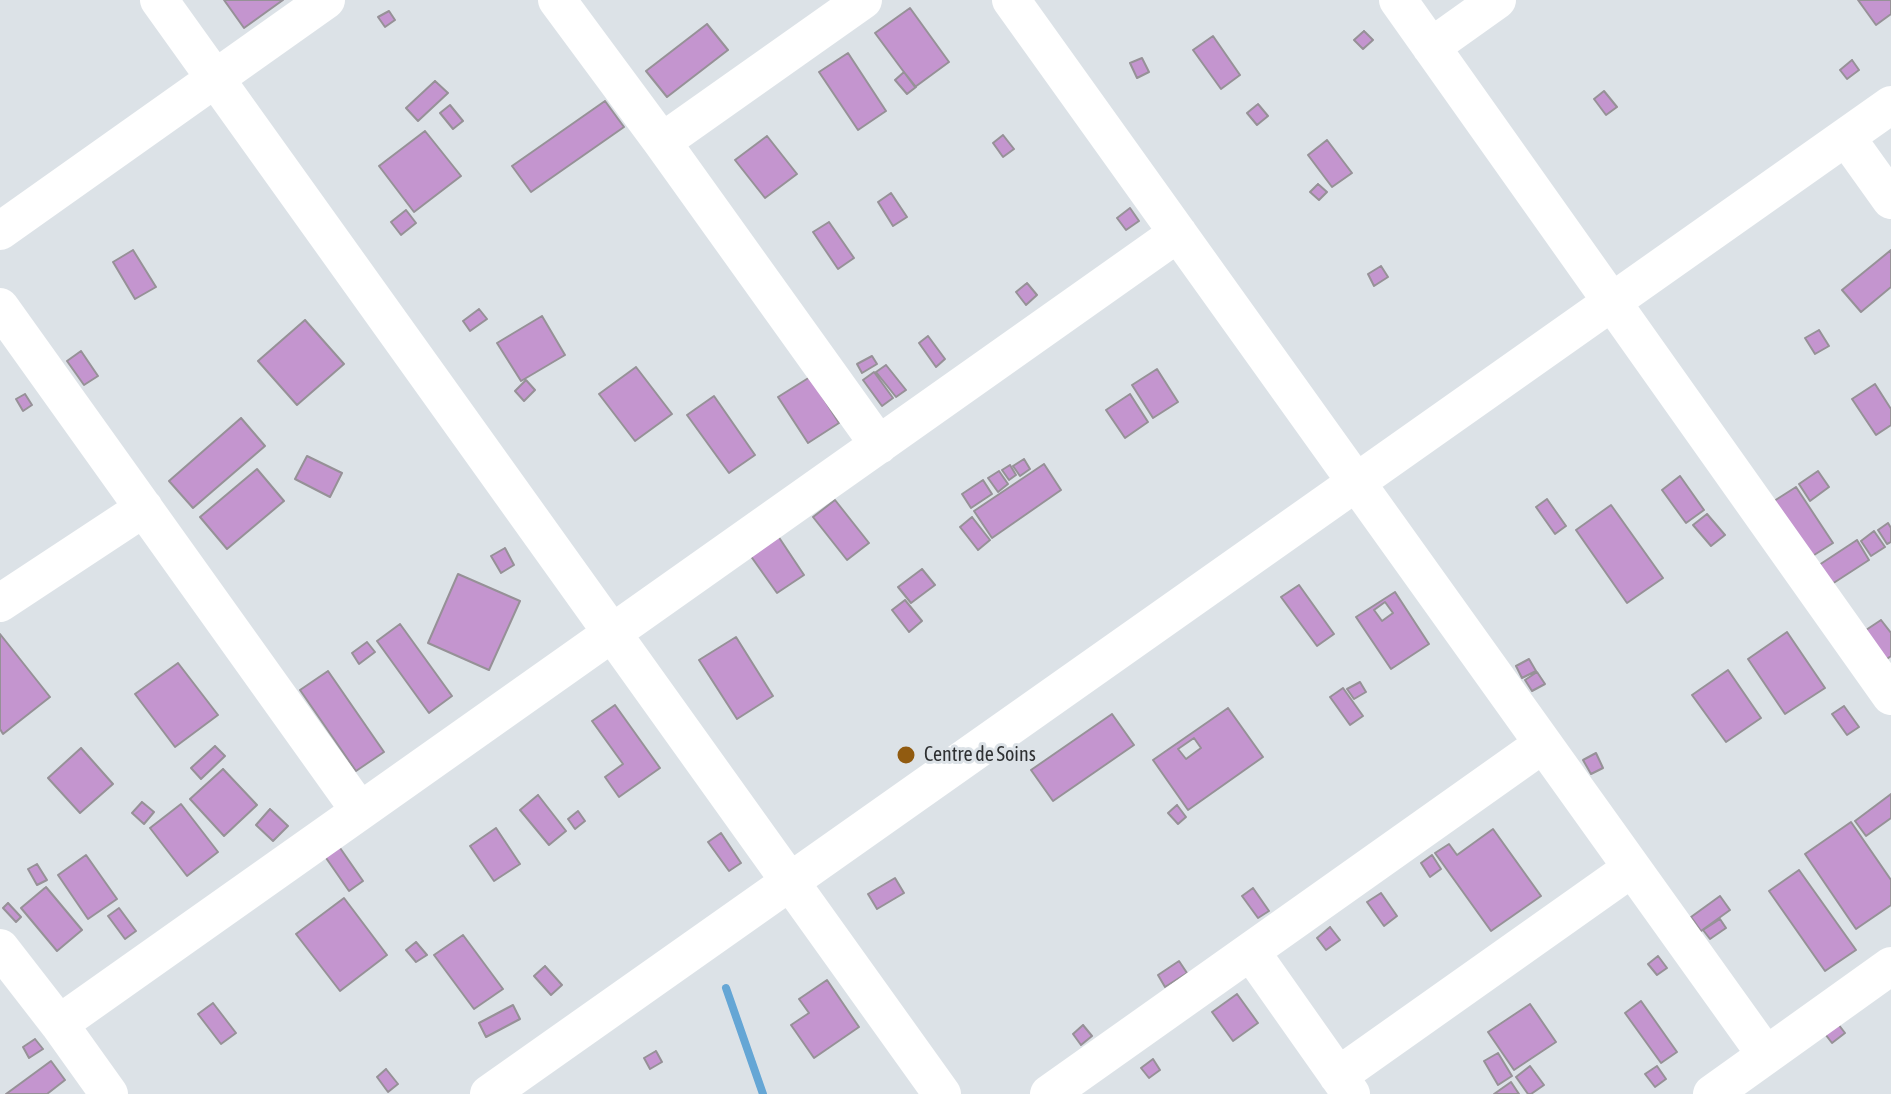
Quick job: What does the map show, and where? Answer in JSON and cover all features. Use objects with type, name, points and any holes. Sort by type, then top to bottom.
[{"type":"street","points":[[159,0],[942,1094]]},
{"type":"street","points":[[0,231],[326,0]]},
{"type":"street","points":[[557,0],[879,445]]},
{"type":"street","points":[[662,142],[863,0]]},
{"type":"street","points":[[1011,0],[1766,1055]]},
{"type":"street","points":[[1398,0],[1891,696]]},
{"type":"street","points":[[1431,47],[1497,0]]},
{"type":"street","points":[[489,1094],[528,1083],[790,881],[1891,105]]},
{"type":"street","points":[[1846,137],[1891,200]]},
{"type":"street","points":[[59,1024],[1178,233]]},
{"type":"street","points":[[0,307],[360,811]]},
{"type":"street","points":[[0,603],[144,508]]},
{"type":"street","points":[[1049,1094],[1543,744]]},
{"type":"street","points":[[1251,952],[1345,1085],[1632,868]]},
{"type":"street","points":[[0,948],[109,1094]]},
{"type":"street","points":[[1712,1094],[1891,966]]},
{"type":"building","points":[[224,0],[283,0],[244,28]]},
{"type":"building","points":[[1858,0],[1891,0],[1891,14],[1876,25]]},
{"type":"building","points":[[910,8],[949,62],[915,87],[875,33]]},
{"type":"building","points":[[389,11],[395,20],[385,27],[378,17]]},
{"type":"building","points":[[707,24],[728,50],[667,97],[646,71]]},
{"type":"building","points":[[1364,31],[1373,40],[1363,49],[1354,40]]},
{"type":"building","points":[[1213,36],[1240,75],[1221,89],[1193,50]]},
{"type":"building","points":[[848,53],[886,111],[858,130],[819,72]]},
{"type":"building","points":[[1142,58],[1149,72],[1137,78],[1130,63]]},
{"type":"building","points":[[1852,60],[1859,70],[1847,79],[1840,70]]},
{"type":"building","points":[[904,72],[916,87],[907,94],[895,80]]},
{"type":"building","points":[[435,81],[448,93],[418,121],[406,108]]},
{"type":"building","points":[[1604,91],[1617,107],[1606,115],[1594,99]]},
{"type":"building","points":[[605,101],[624,127],[531,192],[512,166]]},
{"type":"building","points":[[1258,104],[1268,116],[1257,125],[1247,113]]},
{"type":"building","points":[[450,105],[463,121],[453,129],[440,113]]},
{"type":"building","points":[[425,131],[461,176],[414,212],[379,166]]},
{"type":"building","points":[[1003,135],[1014,149],[1003,157],[993,143]]},
{"type":"building","points":[[767,136],[797,174],[765,198],[735,160]]},
{"type":"building","points":[[1327,140],[1352,173],[1332,187],[1308,155]]},
{"type":"building","points":[[1318,184],[1327,192],[1319,200],[1310,192]]},
{"type":"building","points":[[891,193],[907,217],[893,226],[878,202]]},
{"type":"building","points":[[1130,208],[1139,221],[1126,230],[1117,218]]},
{"type":"building","points":[[406,210],[416,223],[401,235],[391,222]]},
{"type":"building","points":[[829,222],[854,258],[838,269],[813,232]]},
{"type":"building","points":[[133,250],[156,287],[135,299],[113,262]]},
{"type":"building","points":[[1891,250],[1891,287],[1861,312],[1842,290]]},
{"type":"building","points":[[1381,266],[1388,277],[1374,286],[1368,274]]},
{"type":"building","points":[[1027,283],[1037,295],[1026,305],[1016,292]]},
{"type":"building","points":[[479,309],[487,319],[470,331],[463,321]]},
{"type":"building","points":[[542,316],[565,355],[521,381],[497,343]]},
{"type":"building","points":[[305,320],[344,364],[297,405],[258,361]]},
{"type":"building","points":[[1819,330],[1829,346],[1815,354],[1805,338]]},
{"type":"building","points":[[928,336],[945,359],[936,367],[919,343]]},
{"type":"building","points":[[81,351],[98,376],[84,385],[67,361]]},
{"type":"building","points":[[872,356],[877,364],[862,373],[857,364]]},
{"type":"building","points":[[886,365],[906,390],[896,397],[876,372]]},
{"type":"building","points":[[636,367],[672,414],[635,441],[599,394]]},
{"type":"building","points":[[1157,369],[1178,402],[1153,418],[1132,385]]},
{"type":"building","points":[[874,372],[893,398],[882,406],[863,380]]},
{"type":"building","points":[[810,377],[839,423],[808,443],[778,397]]},
{"type":"building","points":[[526,380],[535,390],[524,401],[515,391]]},
{"type":"building","points":[[1875,384],[1891,409],[1891,425],[1876,435],[1852,399]]},
{"type":"building","points":[[25,394],[32,405],[23,411],[16,399]]},
{"type":"building","points":[[1130,394],[1148,422],[1125,438],[1106,410]]},
{"type":"building","points":[[714,396],[755,455],[729,473],[687,415]]},
{"type":"building","points":[[241,418],[265,446],[193,508],[169,481]]},
{"type":"building","points":[[307,456],[342,473],[330,497],[295,479]]},
{"type":"building","points":[[1024,459],[1030,469],[1020,476],[1013,466]]},
{"type":"building","points":[[1044,464],[1061,490],[992,538],[974,511]]},
{"type":"building","points":[[1010,465],[1016,475],[1009,480],[1002,470]]},
{"type":"building","points":[[257,469],[284,501],[227,549],[200,517]]},
{"type":"building","points":[[999,471],[1008,484],[998,492],[988,478]]},
{"type":"building","points":[[1818,471],[1829,487],[1810,501],[1799,484]]},
{"type":"building","points":[[1680,476],[1704,510],[1686,523],[1662,490]]},
{"type":"building","points":[[983,480],[992,494],[971,508],[962,494]]},
{"type":"building","points":[[1796,487],[1833,543],[1811,557],[1774,501]]},
{"type":"building","points":[[1547,499],[1566,526],[1555,534],[1536,507]]},
{"type":"building","points":[[835,500],[869,543],[847,560],[813,517]]},
{"type":"building","points":[[1611,505],[1663,578],[1627,603],[1576,530]]},
{"type":"building","points":[[1707,514],[1725,535],[1711,546],[1693,525]]},
{"type":"building","points":[[972,517],[990,540],[978,550],[960,527]]},
{"type":"building","points":[[1888,523],[1891,542],[1887,544],[1878,530]]},
{"type":"building","points":[[1874,531],[1885,547],[1871,556],[1861,541]]},
{"type":"building","points":[[778,536],[804,575],[777,593],[750,555]]},
{"type":"building","points":[[1857,540],[1869,560],[1832,584],[1819,565]]},
{"type":"building","points":[[505,548],[514,565],[501,573],[491,556]]},
{"type":"building","points":[[922,569],[935,585],[911,603],[898,587]]},
{"type":"building","points":[[458,574],[520,601],[489,670],[428,643]]},
{"type":"building","points":[[1299,585],[1334,634],[1317,646],[1281,597]]},
{"type":"building","points":[[1395,592],[1429,644],[1391,669],[1356,617]],"holes":[[[1385,602],[1393,613],[1382,621],[1374,610]]]},
{"type":"building","points":[[905,600],[922,621],[909,632],[892,610]]},
{"type":"building","points":[[1881,620],[1891,633],[1891,656],[1881,663],[1860,634]]},
{"type":"building","points":[[400,624],[452,696],[429,713],[377,641]]},
{"type":"building","points":[[1787,632],[1825,688],[1785,714],[1748,659]]},
{"type":"building","points":[[0,634],[50,697],[3,734],[0,729]]},
{"type":"building","points":[[736,637],[773,696],[737,719],[699,660]]},
{"type":"building","points":[[367,642],[375,652],[359,664],[352,653]]},
{"type":"building","points":[[1529,659],[1536,671],[1522,678],[1516,666]]},
{"type":"building","points":[[178,663],[218,715],[175,747],[135,694]]},
{"type":"building","points":[[1728,670],[1761,718],[1726,742],[1692,695]]},
{"type":"building","points":[[328,671],[384,752],[356,771],[300,690]]},
{"type":"building","points":[[1537,672],[1545,684],[1532,691],[1525,680]]},
{"type":"building","points":[[1360,682],[1366,692],[1354,699],[1347,689]]},
{"type":"building","points":[[1343,688],[1363,716],[1350,725],[1330,697]]},
{"type":"building","points":[[615,705],[660,768],[619,797],[605,777],[623,764],[592,721]]},
{"type":"building","points":[[1844,706],[1859,727],[1847,735],[1832,714]]},
{"type":"building","points":[[1228,708],[1263,757],[1188,810],[1153,760]],"holes":[[[1194,738],[1201,748],[1186,759],[1178,749]]]},
{"type":"building","points":[[1112,714],[1134,745],[1053,801],[1031,770]]},
{"type":"building","points":[[215,746],[225,756],[201,779],[191,768]]},
{"type":"building","points":[[81,748],[113,784],[80,813],[48,778]]},
{"type":"building","points":[[1596,753],[1603,768],[1591,774],[1583,760]]},
{"type":"building","points":[[223,769],[257,805],[224,836],[190,799]]},
{"type":"building","points":[[1891,794],[1891,818],[1866,836],[1855,821]]},
{"type":"building","points":[[538,795],[566,831],[549,845],[520,810]]},
{"type":"building","points":[[142,802],[154,812],[144,824],[132,813]]},
{"type":"building","points":[[181,804],[218,852],[187,876],[150,828]]},
{"type":"building","points":[[1177,805],[1186,817],[1178,824],[1168,813]]},
{"type":"building","points":[[270,809],[288,826],[273,841],[256,825]]},
{"type":"building","points":[[578,811],[585,821],[575,829],[568,819]]},
{"type":"building","points":[[1851,822],[1891,880],[1891,905],[1856,929],[1805,854]]},
{"type":"building","points":[[496,828],[520,864],[494,881],[470,846]]},
{"type":"building","points":[[1493,829],[1541,896],[1491,931],[1435,853],[1449,844],[1457,855]]},
{"type":"building","points":[[721,833],[741,863],[729,871],[708,842]]},
{"type":"building","points":[[338,845],[363,881],[349,891],[324,855]]},
{"type":"building","points":[[86,855],[117,899],[88,919],[58,875]]},
{"type":"building","points":[[1432,855],[1441,869],[1430,877],[1421,863]]},
{"type":"building","points":[[37,864],[47,880],[37,885],[28,869]]},
{"type":"building","points":[[1799,870],[1856,950],[1825,971],[1769,891]]},
{"type":"building","points":[[895,878],[904,893],[877,909],[868,894]]},
{"type":"building","points":[[46,887],[82,930],[57,951],[21,908]]},
{"type":"building","points":[[1253,888],[1269,911],[1258,918],[1242,896]]},
{"type":"building","points":[[1381,893],[1397,916],[1384,926],[1367,902]]},
{"type":"building","points":[[1720,896],[1730,910],[1701,931],[1691,917]]},
{"type":"building","points":[[344,898],[387,955],[340,991],[296,934]]},
{"type":"building","points":[[8,903],[21,917],[16,922],[3,908]]},
{"type":"building","points":[[119,908],[136,931],[125,939],[108,916]]},
{"type":"building","points":[[1720,919],[1726,928],[1710,939],[1703,930]]},
{"type":"building","points":[[1330,927],[1340,940],[1326,950],[1317,938]]},
{"type":"building","points":[[463,935],[503,989],[474,1009],[434,955]]},
{"type":"building","points":[[416,942],[427,955],[416,962],[406,950]]},
{"type":"building","points":[[1658,956],[1667,968],[1657,975],[1648,964]]},
{"type":"building","points":[[1179,961],[1187,973],[1165,987],[1158,975]]},
{"type":"building","points":[[545,966],[562,985],[551,995],[534,976]]},
{"type":"building","points":[[827,980],[859,1027],[814,1058],[791,1025],[809,1013],[799,999]]},
{"type":"building","points":[[1237,994],[1258,1023],[1233,1041],[1212,1012]]},
{"type":"building","points":[[1641,1001],[1677,1052],[1661,1063],[1625,1013]]},
{"type":"building","points":[[213,1003],[236,1033],[221,1044],[198,1014]]},
{"type":"building","points":[[1530,1004],[1556,1042],[1514,1070],[1488,1032]]},
{"type":"building","points":[[513,1005],[520,1019],[486,1037],[479,1023]]},
{"type":"building","points":[[1835,1020],[1845,1033],[1832,1043],[1822,1030]]},
{"type":"building","points":[[1083,1025],[1092,1036],[1081,1045],[1073,1034]]},
{"type":"building","points":[[35,1039],[43,1049],[29,1058],[23,1047]]},
{"type":"building","points":[[656,1051],[662,1062],[650,1069],[644,1058]]},
{"type":"building","points":[[1498,1053],[1512,1076],[1498,1085],[1484,1061]]},
{"type":"building","points":[[1153,1059],[1160,1070],[1149,1078],[1141,1068]]},
{"type":"building","points":[[51,1061],[65,1080],[47,1094],[6,1094]]},
{"type":"building","points":[[1530,1066],[1544,1085],[1528,1094],[1516,1077]]},
{"type":"building","points":[[1657,1066],[1666,1079],[1655,1087],[1645,1074]]},
{"type":"building","points":[[386,1069],[398,1084],[388,1092],[377,1077]]},
{"type":"building","points":[[1511,1082],[1519,1094],[1494,1094]]},
{"type":"waterway","points":[[726,988],[763,1094]]},
{"type":"place","name":"Centre de Soins","points":[[906,755]]}]
